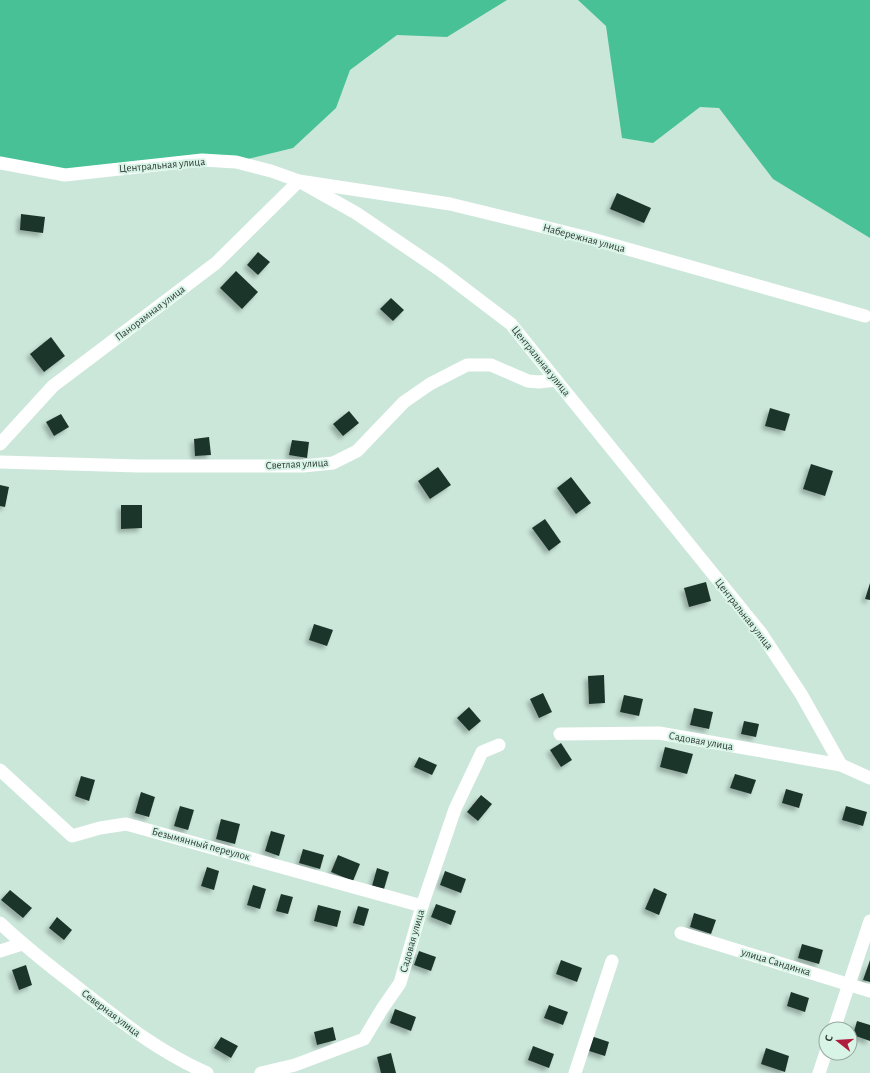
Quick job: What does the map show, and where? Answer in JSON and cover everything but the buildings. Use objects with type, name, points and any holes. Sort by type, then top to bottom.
[{"type":"street","name":"Центральная улица","points":[[0,163],[65,175],[202,160],[236,162],[271,171],[299,181],[356,213],[440,270],[510,324],[761,633],[801,694],[841,765]]},
{"type":"street","name":"Набережная улица","points":[[299,181],[450,204],[585,238],[865,316]]},
{"type":"street","name":"Панорамная улица","points":[[0,444],[53,386],[216,263],[299,181]]},
{"type":"street","name":"Светлая улица","points":[[0,462],[139,466],[303,466],[333,463],[356,451],[404,402],[430,384],[467,365],[491,365],[528,381],[539,382],[556,380]]},
{"type":"street","name":"Садовая улица","points":[[560,734],[659,734],[841,765]]},
{"type":"street","name":"Садовая улица","points":[[261,1073],[296,1069],[364,1039],[400,983],[422,906],[455,809],[482,752],[499,745]]},
{"type":"street","points":[[841,765],[870,778]]},
{"type":"street","name":"Безымянный переулок","points":[[0,770],[72,836],[100,828],[126,824],[422,906]]},
{"type":"street","points":[[836,1021],[870,921]]},
{"type":"street","name":"Северная улица","points":[[0,923],[22,944],[135,1033],[184,1063],[207,1073]]},
{"type":"street","name":"улица Сандинка","points":[[681,933],[870,990]]},
{"type":"street","points":[[0,951],[22,944]]},
{"type":"street","points":[[575,1073],[612,961]]},
{"type":"street","points":[[819,1073],[823,1061]]},
{"type":"green space","points":[[0,0],[507,0],[447,37],[397,35],[350,70],[336,108],[293,148],[236,162],[65,175],[0,163]]},
{"type":"green space","points":[[578,0],[870,0],[870,238],[773,179],[719,108],[700,107],[653,143],[622,138],[606,26]]}]
